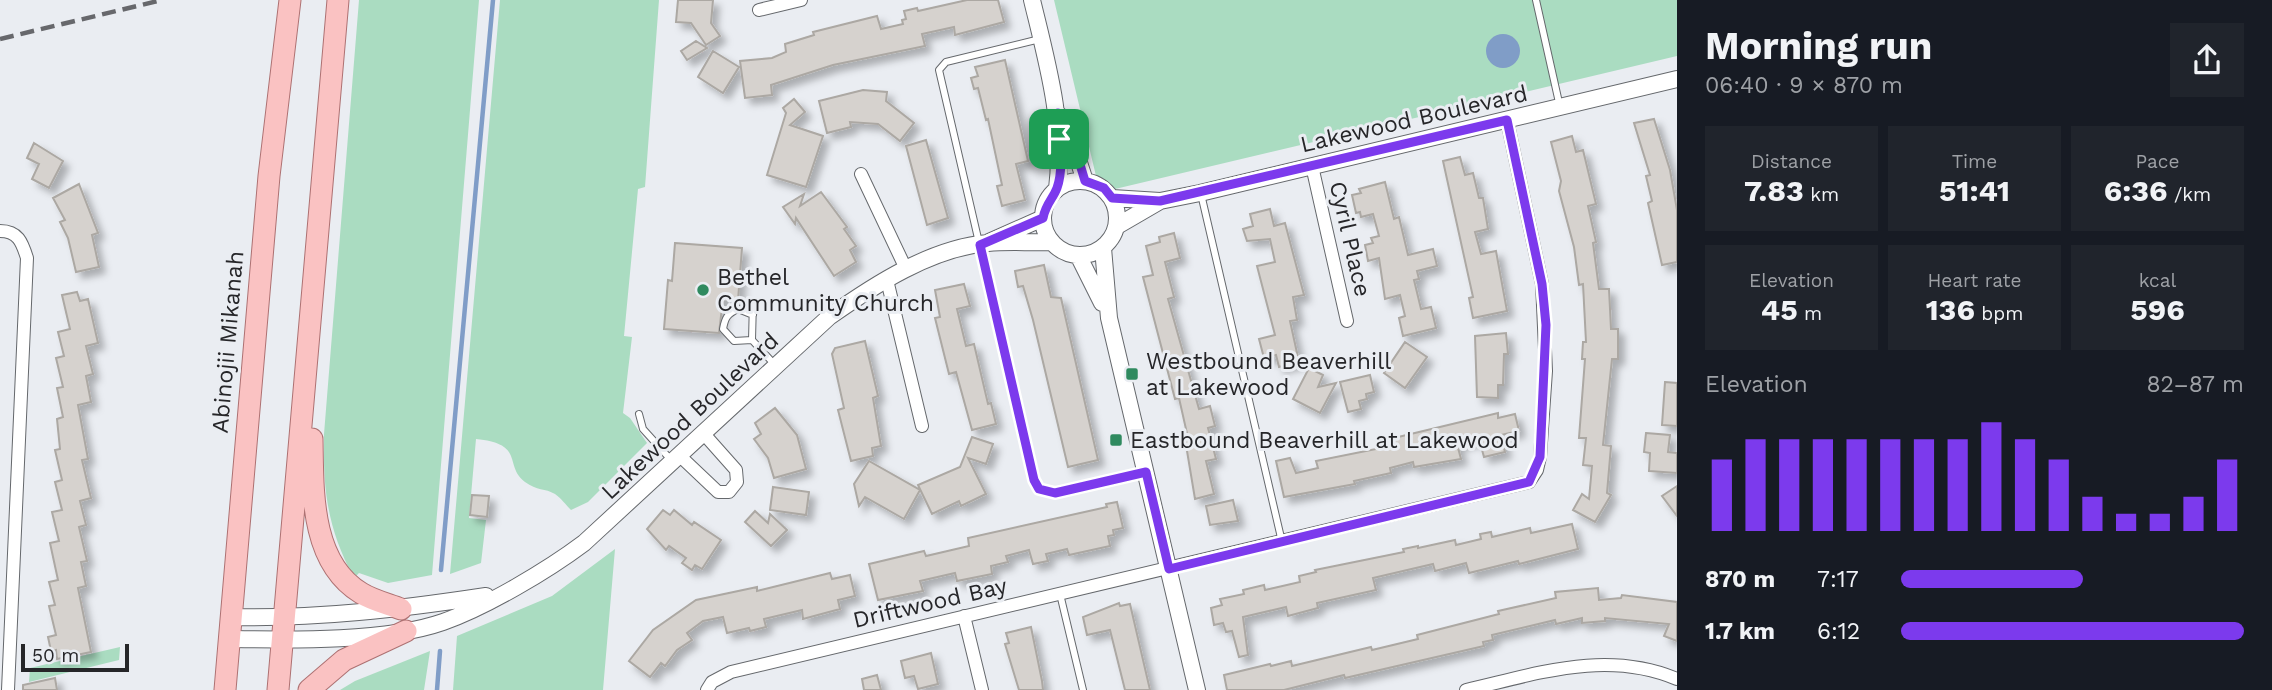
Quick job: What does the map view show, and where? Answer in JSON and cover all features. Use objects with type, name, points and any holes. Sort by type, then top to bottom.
[{"type":"main road","name":"Abinojii Mikanah","points":[[225,690],[269,176],[290,0]]},
{"type":"main road","points":[[278,690],[338,0]]},
{"type":"main road","points":[[310,333],[314,509],[323,541],[338,571],[360,593],[401,609]]},
{"type":"main road","points":[[309,690],[344,660],[406,631]]},
{"type":"street","points":[[759,10],[801,0]]},
{"type":"street","points":[[1032,0],[1058,113],[1060,166],[1057,189]]},
{"type":"street","name":"Lakewood Boulevard","points":[[1112,198],[1160,201],[1677,79]]},
{"type":"street","points":[[1058,113],[1072,138],[1085,181]]},
{"type":"street","name":"Driftwood Bay","points":[[707,690],[712,682],[731,671],[1529,482],[1537,470],[1546,371],[1544,298],[1507,120]]},
{"type":"street","name":"Cyril Place","points":[[1312,166],[1347,321]]},
{"type":"street","points":[[861,174],[906,269]]},
{"type":"street","points":[[1103,248],[1078,255],[1069,254],[1052,242],[1045,230],[1043,218],[1045,205],[1057,189],[1077,180],[1104,188],[1118,213],[1117,226],[1103,248],[1109,318],[1197,690]]},
{"type":"street","name":"Lakewood Boulevard","points":[[1117,226],[1160,201]]},
{"type":"street","name":"Lakewood Boulevard","points":[[229,639],[282,640],[406,631],[444,622],[502,593],[556,564],[584,543],[829,317],[906,269],[984,244],[1043,218]]},
{"type":"street","points":[[0,231],[9,231],[21,240],[27,258],[8,690]]},
{"type":"street","name":"Lakewood Boulevard","points":[[984,244],[1052,242]]},
{"type":"street","points":[[1078,255],[1109,318]]},
{"type":"street","points":[[887,280],[922,426]]},
{"type":"street","points":[[677,459],[718,492],[729,492],[737,482],[736,470],[704,434]]},
{"type":"street","name":"Lakewood Boulevard","points":[[231,617],[285,619],[401,609],[502,593]]},
{"type":"street","points":[[964,616],[982,690]]},
{"type":"street","points":[[1466,690],[1590,664],[1609,663],[1657,670],[1677,679]]},
{"type":"lane","points":[[1536,0],[1560,107]]},
{"type":"lane","points":[[1041,38],[1016,47],[946,62],[939,70],[984,244],[1034,480],[1039,489],[1055,493],[1146,472]]},
{"type":"lane","points":[[1200,192],[1282,542]]},
{"type":"lane","points":[[753,301],[752,340],[776,366]]},
{"type":"lane","points":[[752,315],[738,309],[730,312],[724,319],[723,329],[734,341],[752,340]]},
{"type":"lane","points":[[639,414],[643,429],[677,459]]},
{"type":"lane","points":[[1060,594],[1083,690]]},
{"type":"green space","points":[[359,0],[479,0],[432,575],[388,583],[359,573],[354,578],[332,525],[324,473],[324,434]]},
{"type":"green space","points":[[500,0],[659,0],[645,187],[638,189],[624,336],[632,337],[623,413],[630,418],[647,443],[588,502],[571,510],[555,494],[525,482],[515,469],[508,450],[502,445],[476,439],[469,518],[486,520],[481,563],[450,574]]},
{"type":"green space","points":[[1054,0],[1677,0],[1677,56],[1115,189],[1096,176]]},
{"type":"green space","points":[[615,549],[603,690],[453,690],[457,636],[552,596]]},
{"type":"green space","points":[[120,647],[119,660],[29,682],[30,668]]},
{"type":"green space","points":[[430,651],[424,690],[340,690],[355,681]]},
{"type":"water","points":[[1503,34],[1515,39],[1520,51],[1515,63],[1503,68],[1491,63],[1486,51],[1491,39]]},
{"type":"building","points":[[678,0],[713,0],[711,23],[720,36],[706,45],[691,23],[676,22]]},
{"type":"building","points":[[967,0],[998,0],[1004,22],[955,35],[954,27],[922,34],[925,46],[833,65],[771,85],[772,95],[745,98],[740,61],[772,58],[786,52],[785,44],[814,35],[813,32],[877,16],[881,29],[903,24],[902,20],[906,19],[904,11],[917,8],[918,11]]},
{"type":"building","points":[[696,41],[707,48],[687,60],[681,51]]},
{"type":"building","points":[[713,51],[739,67],[723,93],[698,77]]},
{"type":"building","points":[[1005,60],[1028,161],[1016,164],[1025,200],[1002,206],[997,186],[1002,185],[988,119],[986,120],[978,88],[974,89],[971,78],[978,76],[975,67]]},
{"type":"building","points":[[863,90],[887,92],[886,101],[914,123],[900,141],[878,124],[850,122],[851,127],[827,133],[819,101]]},
{"type":"building","points":[[794,99],[805,112],[790,125],[823,136],[806,187],[767,175],[786,113],[783,108]]},
{"type":"building","points":[[1654,119],[1670,170],[1677,210],[1677,262],[1662,265],[1648,203],[1652,201],[1646,176],[1650,175],[1634,123]]},
{"type":"building","points":[[1572,136],[1576,152],[1583,150],[1596,204],[1588,206],[1596,242],[1593,243],[1599,289],[1609,289],[1611,329],[1618,329],[1618,359],[1612,359],[1603,445],[1611,446],[1607,493],[1611,495],[1595,522],[1573,510],[1582,494],[1589,499],[1592,466],[1583,465],[1586,438],[1579,438],[1585,359],[1582,359],[1583,342],[1586,342],[1583,284],[1579,285],[1574,247],[1559,191],[1561,181],[1551,142]]},
{"type":"building","points":[[926,140],[948,218],[927,225],[906,146]]},
{"type":"building","points":[[34,143],[63,161],[49,188],[32,179],[39,164],[27,158]]},
{"type":"building","points":[[1460,157],[1465,175],[1473,173],[1479,198],[1483,198],[1488,229],[1475,232],[1481,254],[1496,251],[1507,311],[1473,318],[1469,298],[1473,297],[1443,161]]},
{"type":"building","points":[[1385,182],[1394,219],[1399,217],[1408,255],[1433,249],[1437,266],[1417,271],[1419,279],[1414,280],[1421,309],[1431,307],[1436,328],[1403,336],[1399,318],[1405,316],[1400,295],[1385,299],[1379,258],[1368,261],[1365,245],[1373,243],[1371,238],[1379,236],[1373,214],[1361,217],[1360,212],[1356,213],[1352,195],[1361,193],[1359,189]]},
{"type":"building","points":[[79,184],[98,233],[92,235],[99,267],[76,272],[68,238],[60,222],[65,220],[53,198]]},
{"type":"building","points":[[821,192],[847,227],[844,229],[856,246],[850,250],[856,262],[834,276],[796,218],[795,224],[783,207],[804,194],[800,206]]},
{"type":"building","points":[[1270,209],[1274,226],[1285,223],[1304,295],[1293,297],[1297,320],[1290,321],[1299,362],[1279,367],[1276,355],[1264,358],[1259,339],[1275,335],[1257,266],[1275,262],[1270,239],[1247,241],[1243,229],[1253,226],[1250,214]]},
{"type":"building","points":[[1174,233],[1180,258],[1165,262],[1174,297],[1168,299],[1199,409],[1210,406],[1215,426],[1208,428],[1216,459],[1206,461],[1214,494],[1195,499],[1185,439],[1188,438],[1179,398],[1175,399],[1143,277],[1153,275],[1146,246],[1160,242],[1159,237]]},
{"type":"building","name":"Bethel Community Church","points":[[675,243],[742,248],[738,300],[723,299],[719,333],[664,329],[668,280],[672,281]]},
{"type":"building","points":[[1044,265],[1051,297],[1061,298],[1098,460],[1068,467],[1033,320],[1023,286],[1018,287],[1015,271]]},
{"type":"building","points":[[964,284],[970,306],[957,309],[966,346],[974,344],[988,404],[991,403],[996,424],[972,430],[956,372],[949,374],[935,318],[940,317],[935,290]]},
{"type":"building","points":[[77,292],[80,301],[88,299],[98,343],[86,346],[93,374],[86,376],[91,402],[78,405],[88,459],[82,460],[91,498],[80,501],[86,525],[79,527],[87,561],[81,562],[86,586],[78,588],[91,652],[57,659],[56,650],[51,651],[48,637],[56,635],[49,606],[55,605],[49,582],[58,580],[50,543],[59,541],[52,512],[62,510],[55,482],[62,480],[55,450],[60,449],[57,419],[63,417],[57,388],[63,387],[56,358],[64,356],[58,332],[70,329],[62,295]]},
{"type":"building","points":[[1506,333],[1508,354],[1504,354],[1503,385],[1498,385],[1498,398],[1477,397],[1475,336]]},
{"type":"building","points":[[865,341],[878,396],[873,398],[881,446],[872,448],[873,456],[851,461],[838,410],[844,408],[832,354],[835,348]]},
{"type":"building","points":[[1405,342],[1427,357],[1405,388],[1384,373]]},
{"type":"building","points":[[1309,368],[1323,375],[1318,387],[1336,383],[1320,413],[1293,399]]},
{"type":"building","points":[[1370,375],[1374,392],[1366,394],[1367,399],[1359,401],[1361,409],[1348,412],[1340,382]]},
{"type":"building","points":[[1665,382],[1677,383],[1677,426],[1662,425]]},
{"type":"building","points":[[775,408],[797,435],[806,469],[774,478],[768,458],[754,439],[761,434],[755,423]]},
{"type":"building","points":[[1498,413],[1498,418],[1515,414],[1519,431],[1501,435],[1505,452],[1484,457],[1479,439],[1457,444],[1461,459],[1414,467],[1413,462],[1390,468],[1391,473],[1354,481],[1355,484],[1284,497],[1276,461],[1290,458],[1296,473],[1318,468],[1316,461],[1396,445],[1394,438]]},
{"type":"building","points":[[1646,433],[1670,435],[1668,452],[1677,453],[1677,473],[1649,471],[1650,453],[1644,452]]},
{"type":"building","points":[[972,437],[993,444],[986,464],[968,458],[986,494],[961,506],[959,501],[932,514],[918,485],[960,467]]},
{"type":"building","points":[[869,461],[920,490],[904,519],[865,497],[859,506],[854,484]]},
{"type":"building","points":[[1677,486],[1677,516],[1662,496]]},
{"type":"building","points":[[773,487],[809,492],[806,515],[770,510]]},
{"type":"building","points":[[472,495],[489,496],[487,517],[470,515]]},
{"type":"building","points":[[1233,500],[1238,521],[1210,525],[1206,506]]},
{"type":"building","points":[[1117,502],[1123,528],[1113,530],[1114,535],[1108,536],[1110,546],[1069,555],[1067,549],[1046,554],[1048,561],[1033,564],[1029,550],[1006,556],[1008,562],[991,566],[992,574],[957,581],[955,573],[920,581],[923,591],[878,600],[869,564],[924,551],[926,556],[969,546],[968,538],[1107,507],[1106,504]]},
{"type":"building","points":[[663,510],[670,515],[674,510],[692,525],[694,522],[721,540],[702,569],[695,565],[692,570],[682,563],[686,558],[669,546],[666,550],[647,529]]},
{"type":"building","points":[[755,511],[768,523],[770,514],[787,530],[771,546],[745,522]]},
{"type":"building","points":[[1572,524],[1578,549],[1469,573],[1466,563],[1435,571],[1433,564],[1373,578],[1376,590],[1317,603],[1318,608],[1288,616],[1286,607],[1243,617],[1248,655],[1239,657],[1232,631],[1226,632],[1223,623],[1214,625],[1211,608],[1222,605],[1220,599],[1244,594],[1243,590],[1264,585],[1265,590],[1300,582],[1299,576],[1316,572],[1315,570],[1404,552],[1403,549],[1455,540],[1456,545],[1481,539],[1480,534],[1491,532],[1492,537],[1530,528],[1531,533]]},
{"type":"building","points":[[830,573],[832,579],[850,575],[855,596],[838,600],[840,609],[803,619],[802,610],[764,619],[766,627],[750,631],[749,628],[727,633],[723,617],[703,621],[687,633],[692,640],[677,650],[665,666],[661,663],[650,677],[629,661],[653,630],[696,600],[757,587],[757,591]]},
{"type":"building","points":[[1598,588],[1599,600],[1621,598],[1622,595],[1677,602],[1677,641],[1664,636],[1669,624],[1605,618],[1605,621],[1582,623],[1582,618],[1556,624],[1555,620],[1492,635],[1493,640],[1483,642],[1484,646],[1345,678],[1344,675],[1284,690],[1227,690],[1224,675],[1270,664],[1271,666],[1291,661],[1292,666],[1371,647],[1372,650],[1418,639],[1417,635],[1499,614],[1498,611],[1556,598],[1555,592]]},
{"type":"building","points":[[1119,603],[1120,606],[1130,604],[1150,690],[1125,690],[1110,630],[1087,635],[1083,617]]},
{"type":"building","points":[[1031,627],[1043,690],[1019,690],[1005,644],[1009,643],[1006,633]]},
{"type":"building","points":[[931,653],[938,684],[918,689],[914,676],[905,678],[901,661]]},
{"type":"building","points":[[877,675],[881,690],[864,690],[862,679]]},
{"type":"building","points":[[55,678],[57,690],[23,690],[23,685]]},
{"type":"waterway","points":[[441,570],[493,0]]},
{"type":"waterway","points":[[437,690],[440,651]]},
{"type":"railway","points":[[0,39],[162,0]]},
{"type":"place","name":"Bethel Community Church","points":[[703,290]]},
{"type":"place","name":"Westbound Beaverhill at Lakewood","points":[[1132,374]]},
{"type":"place","name":"Eastbound Beaverhill at Lakewood","points":[[1116,440]]},
{"type":"route","points":[[1058,113],[1072,138],[1085,181],[1104,188],[1112,198],[1160,201],[1507,120],[1542,284],[1546,325],[1540,457],[1537,470],[1529,482],[1169,569],[1146,472],[1055,493],[1039,489],[1034,480],[980,245],[1043,218],[1045,205],[1057,189],[1059,139],[1058,113]]}]
